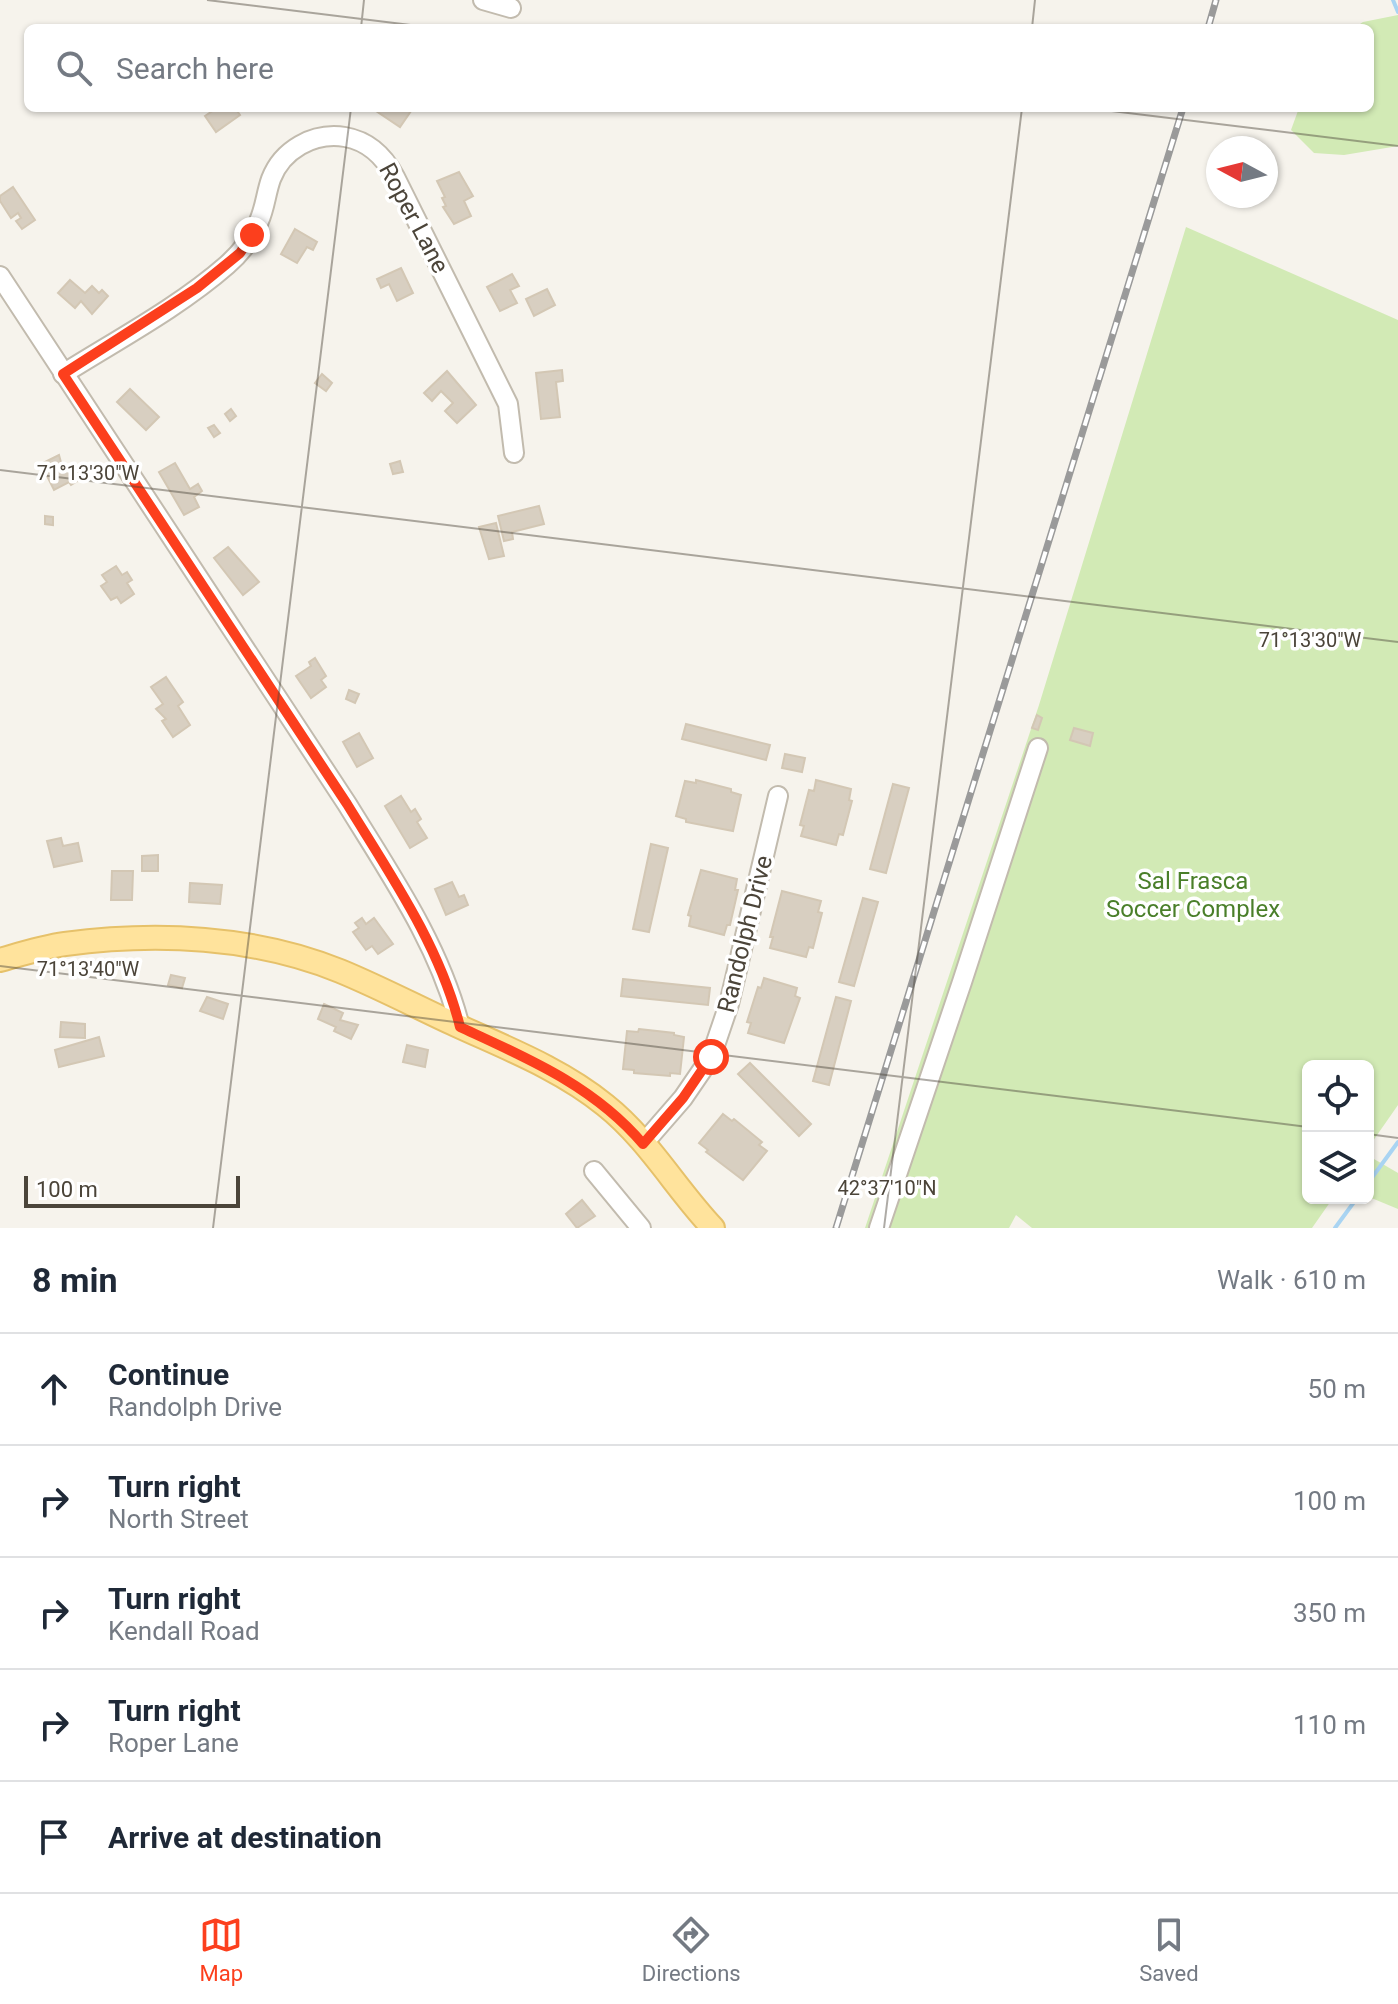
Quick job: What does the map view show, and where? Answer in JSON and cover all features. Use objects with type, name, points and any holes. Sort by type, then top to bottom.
[{"type":"main road","points":[[0,960],[62,944],[141,937],[237,944],[289,954],[339,970],[525,1056],[574,1083],[605,1105],[643,1144],[713,1228]]},
{"type":"street","points":[[483,0],[495,6],[511,8]]},
{"type":"street","name":"Roper Lane","points":[[63,374],[197,288],[240,253],[259,221],[277,167],[295,148],[319,137],[346,137],[358,140],[381,155],[395,177],[508,404],[514,453]]},
{"type":"street","points":[[0,276],[390,874],[438,962],[460,1027]]},
{"type":"street","points":[[879,1228],[1038,748]]},
{"type":"street","name":"Randolph Drive","points":[[643,1144],[683,1098],[711,1057],[729,1004],[778,796]]},
{"type":"street","points":[[594,1171],[641,1228]]},
{"type":"green space","points":[[1398,15],[1398,146],[1344,155],[1314,153],[1291,130],[1298,112],[1374,112],[1374,24],[1360,24]]},
{"type":"green space","name":"Sal Frasca Soccer Complex","points":[[1186,227],[1398,320],[1398,1105],[1374,1139],[1374,1060],[1302,1060],[1302,1204],[1329,1204],[1312,1228],[1032,1228],[1016,1215],[1009,1228],[865,1228],[1039,705]]},
{"type":"green space","points":[[1374,1159],[1398,1173],[1398,1209],[1374,1199]]},
{"type":"building","points":[[211,112],[238,112],[240,115],[216,132],[205,116]]},
{"type":"building","points":[[378,112],[410,112],[400,127]]},
{"type":"building","points":[[459,172],[473,196],[464,201],[471,216],[454,224],[443,207],[446,206],[442,198],[445,197],[437,181]]},
{"type":"building","points":[[13,187],[35,220],[22,229],[16,221],[21,218],[18,213],[11,218],[0,201],[0,196]]},
{"type":"building","points":[[295,229],[317,242],[313,250],[307,247],[297,263],[281,254]]},
{"type":"building","points":[[401,268],[413,293],[397,301],[389,284],[381,288],[377,279]]},
{"type":"building","points":[[512,274],[519,286],[510,290],[517,303],[500,311],[487,287]]},
{"type":"building","points":[[70,280],[85,293],[92,286],[108,296],[92,314],[81,301],[75,308],[58,293]]},
{"type":"building","points":[[547,289],[555,305],[534,316],[526,299]]},
{"type":"building","points":[[562,370],[563,381],[556,382],[560,417],[541,419],[536,373]]},
{"type":"building","points":[[447,371],[476,405],[457,423],[445,411],[453,403],[441,391],[432,401],[424,393]]},
{"type":"building","points":[[322,374],[332,383],[326,391],[315,383]]},
{"type":"building","points":[[130,389],[159,417],[146,430],[117,402]]},
{"type":"building","points":[[231,409],[236,416],[230,421],[225,414]]},
{"type":"building","points":[[214,425],[220,433],[214,437],[208,428]]},
{"type":"building","points":[[59,455],[63,470],[73,465],[81,479],[54,490],[41,464]]},
{"type":"building","points":[[400,461],[403,472],[393,474],[390,464]]},
{"type":"building","points":[[175,463],[190,489],[198,484],[202,491],[194,497],[199,507],[184,515],[159,472]]},
{"type":"building","points":[[539,506],[544,524],[512,532],[513,539],[504,541],[498,516]]},
{"type":"building","points":[[45,516],[53,517],[53,525],[45,524]]},
{"type":"building","points":[[496,523],[504,556],[489,559],[479,527]]},
{"type":"building","points":[[228,547],[259,582],[243,595],[214,558]]},
{"type":"building","points":[[116,566],[122,575],[127,572],[132,580],[127,583],[134,594],[121,603],[117,597],[111,600],[101,586],[107,582],[102,575]]},
{"type":"building","points":[[315,658],[326,676],[321,680],[326,687],[311,698],[296,676],[311,666],[309,662]]},
{"type":"building","points":[[166,677],[183,702],[178,706],[190,725],[173,737],[162,721],[166,719],[156,709],[163,704],[151,687]]},
{"type":"building","points":[[349,690],[359,694],[355,703],[346,699]]},
{"type":"building","points":[[1037,715],[1042,718],[1038,730],[1032,728]]},
{"type":"building","points":[[686,724],[770,745],[766,760],[682,739]]},
{"type":"building","points":[[1074,728],[1093,733],[1090,746],[1070,740]]},
{"type":"building","points":[[359,733],[373,758],[357,767],[343,742]]},
{"type":"building","points":[[785,754],[805,758],[802,772],[782,768]]},
{"type":"building","points":[[696,780],[731,789],[731,792],[741,795],[733,831],[686,822],[686,819],[676,816],[685,781],[696,783]]},
{"type":"building","points":[[816,780],[851,789],[849,800],[852,801],[843,835],[839,834],[836,845],[801,836],[804,826],[800,825],[809,790],[814,791]]},
{"type":"building","points":[[893,784],[909,788],[886,873],[870,869]]},
{"type":"building","points":[[401,796],[411,812],[415,809],[421,819],[417,822],[427,838],[410,848],[385,806]]},
{"type":"building","points":[[61,838],[63,846],[78,843],[82,861],[54,867],[47,841]]},
{"type":"building","points":[[651,844],[668,848],[649,932],[633,929]]},
{"type":"building","points":[[158,855],[158,871],[142,871],[142,856]]},
{"type":"building","points":[[701,870],[737,879],[735,890],[738,890],[730,925],[727,925],[724,935],[689,926],[691,916],[688,915]]},
{"type":"building","points":[[112,871],[133,871],[132,900],[111,900]]},
{"type":"building","points":[[452,882],[459,897],[464,895],[468,905],[446,915],[435,889]]},
{"type":"building","points":[[190,883],[222,885],[220,904],[189,902]]},
{"type":"building","points":[[782,891],[821,901],[818,912],[822,913],[813,948],[809,947],[806,957],[770,948]]},
{"type":"building","points":[[863,898],[878,902],[854,986],[839,982]]},
{"type":"building","points":[[362,918],[366,924],[374,918],[393,944],[378,954],[372,946],[366,950],[353,932],[359,928],[355,923]]},
{"type":"building","points":[[171,975],[185,978],[182,988],[168,985]]},
{"type":"building","points":[[764,978],[797,988],[795,996],[800,998],[784,1043],[748,1033],[751,1023],[747,1022]]},
{"type":"building","points":[[623,979],[710,988],[708,1005],[621,996]]},
{"type":"building","points":[[207,997],[228,1004],[223,1019],[200,1011]]},
{"type":"building","points":[[836,997],[851,1001],[829,1085],[813,1081]]},
{"type":"building","points":[[324,1004],[343,1013],[340,1020],[358,1025],[351,1039],[334,1031],[336,1027],[318,1019]]},
{"type":"building","points":[[61,1022],[85,1024],[85,1038],[60,1037]]},
{"type":"building","points":[[639,1029],[684,1037],[680,1074],[634,1073],[634,1070],[623,1069],[627,1031],[638,1032]]},
{"type":"building","points":[[99,1037],[104,1056],[59,1067],[55,1050]]},
{"type":"building","points":[[407,1045],[428,1050],[425,1067],[403,1062]]},
{"type":"building","points":[[750,1063],[811,1124],[799,1136],[738,1074]]},
{"type":"building","points":[[723,1114],[762,1142],[759,1145],[767,1151],[743,1180],[699,1143]]},
{"type":"building","points":[[582,1200],[595,1216],[577,1228],[566,1214]]},
{"type":"waterway","points":[[1393,0],[1398,12]]},
{"type":"waterway","points":[[1374,1175],[1398,1142]]},
{"type":"waterway","points":[[1335,1228],[1353,1204]]},
{"type":"railway","points":[[1209,24],[1216,0]]},
{"type":"railway","points":[[836,1228],[1182,112]]},
{"type":"route","points":[[252,235],[240,253],[197,288],[63,374],[390,874],[438,962],[460,1027],[525,1056],[574,1083],[605,1105],[643,1144],[683,1098],[711,1057]]}]
